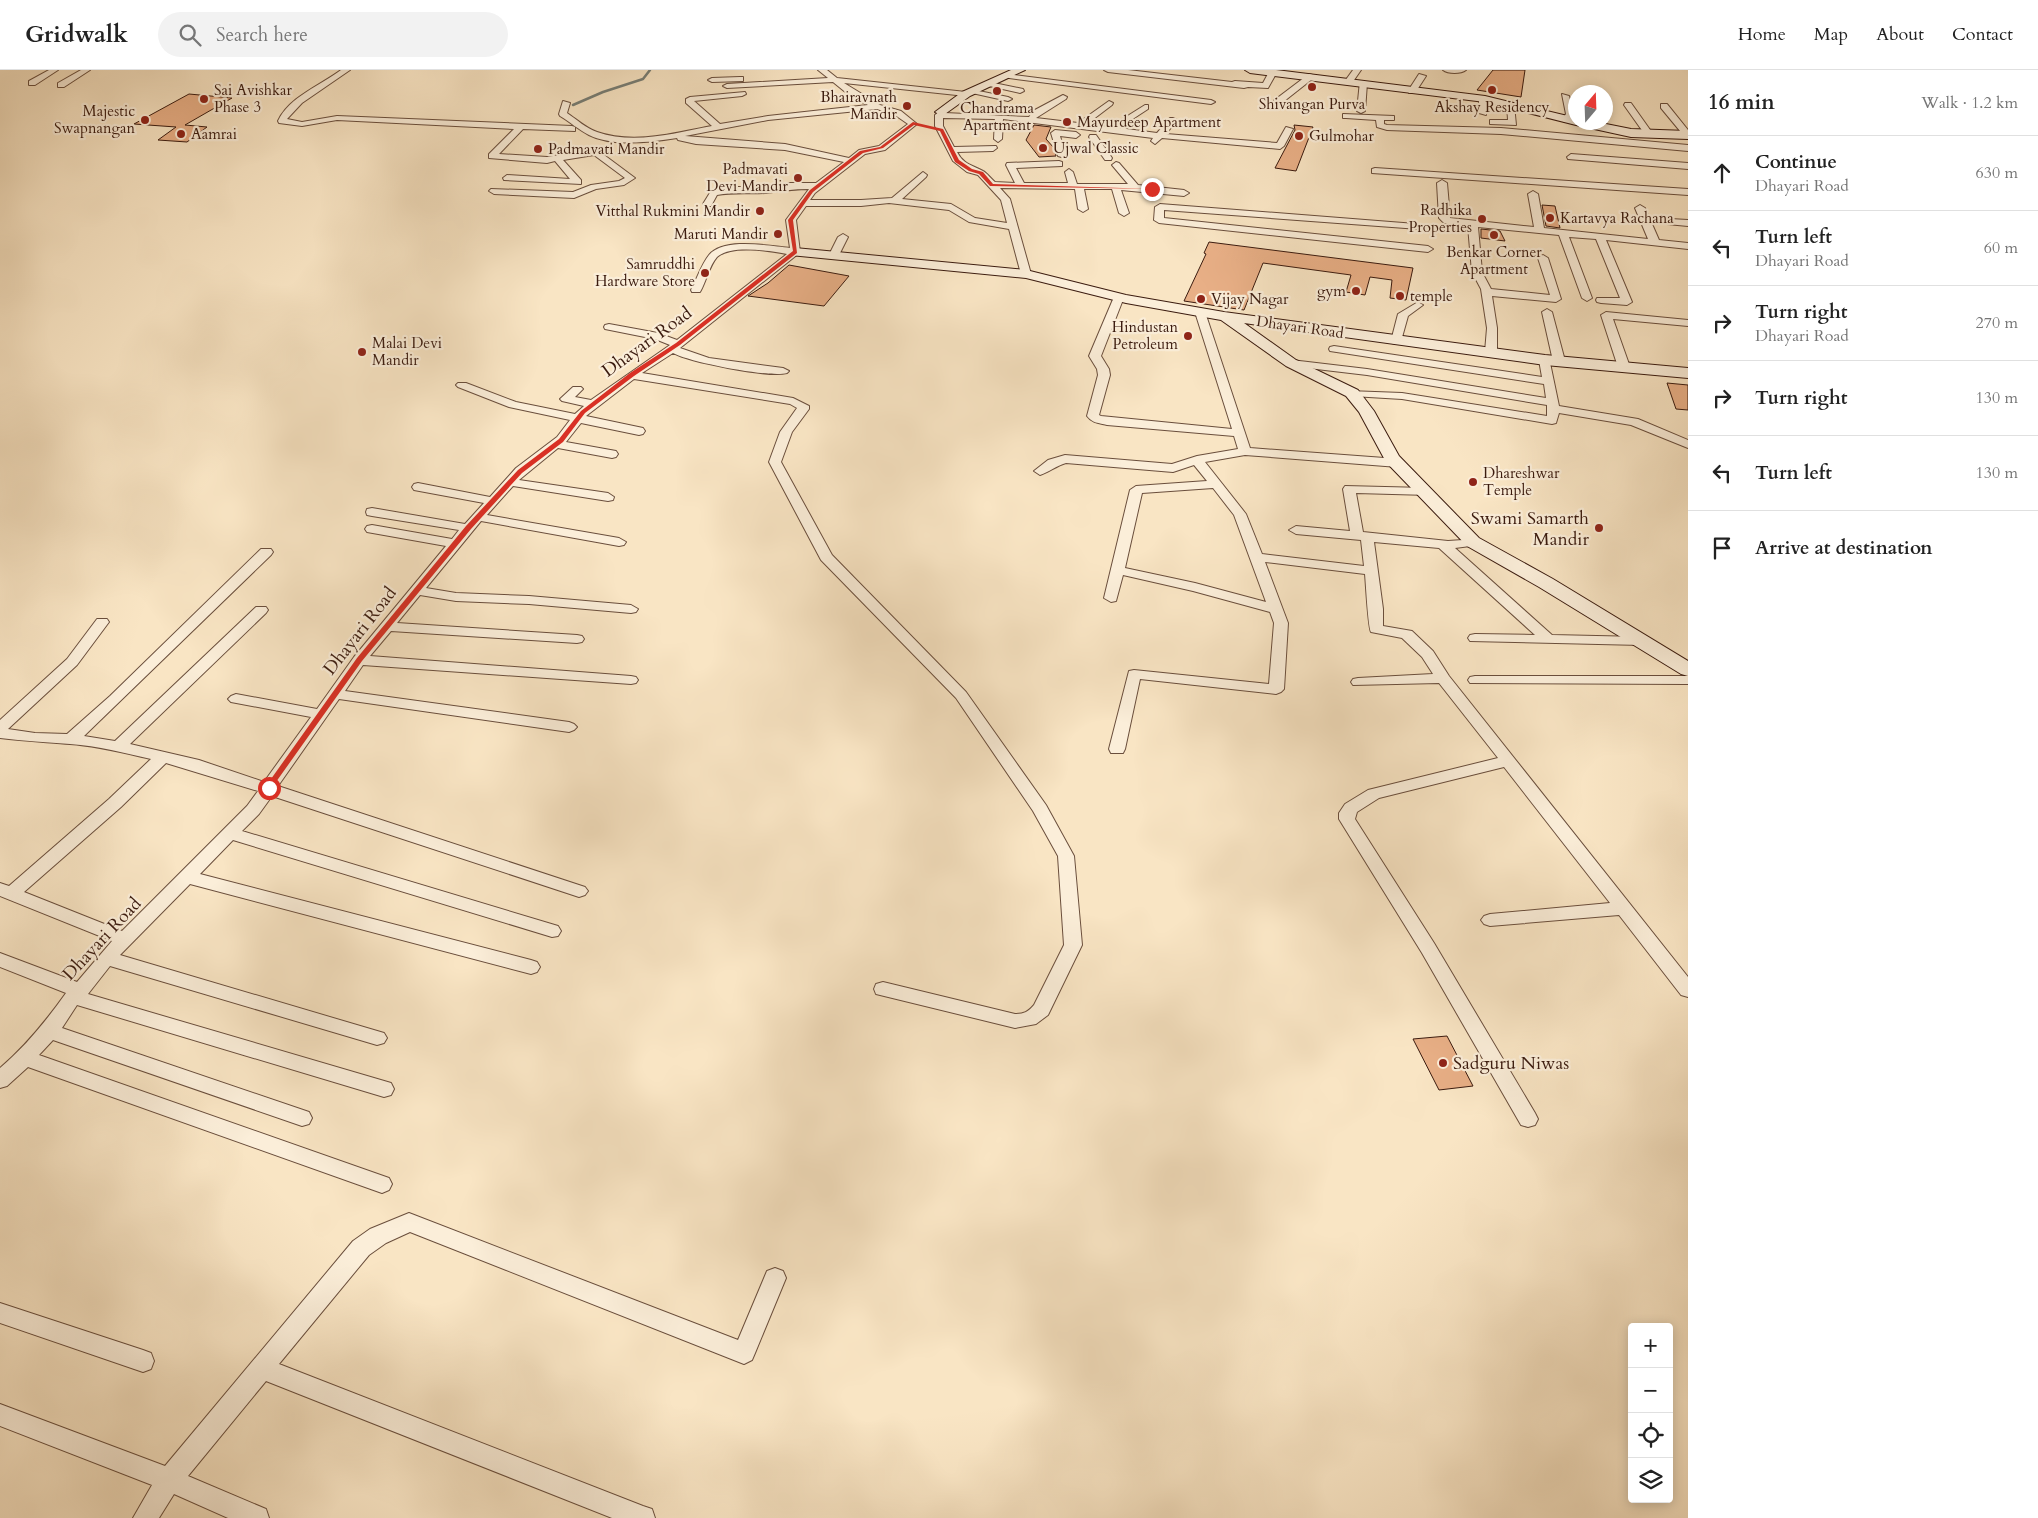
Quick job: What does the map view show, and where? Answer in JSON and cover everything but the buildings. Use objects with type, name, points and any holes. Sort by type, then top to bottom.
[{"type":"street","points":[[32,83],[54,70]]},
{"type":"street","points":[[61,85],[86,70]]},
{"type":"street","points":[[346,70],[298,103],[283,116],[282,121],[302,124],[337,118],[572,128]]},
{"type":"street","points":[[1108,70],[1244,86]]},
{"type":"street","points":[[1175,70],[1172,76],[1263,86],[1266,85],[1273,72]]},
{"type":"street","points":[[1250,70],[1312,76],[1482,99],[1568,121]]},
{"type":"street","points":[[1350,81],[1357,70]]},
{"type":"street","points":[[1447,70],[1462,70]]},
{"type":"street","points":[[1016,72],[1029,80],[1211,102]]},
{"type":"street","points":[[1026,274],[1005,199],[981,173],[970,170],[957,161],[937,129],[940,113],[966,94],[1016,72],[1049,74]]},
{"type":"street","points":[[712,80],[829,75],[1008,99]]},
{"type":"street","points":[[696,290],[715,254],[723,250],[746,247],[795,252],[791,220],[803,203],[819,186],[862,152],[882,148],[918,125],[898,113],[877,108],[852,93],[829,75],[727,86]]},
{"type":"street","points":[[1275,104],[1312,76]]},
{"type":"street","points":[[1412,91],[1422,76]]},
{"type":"street","points":[[1361,112],[1363,84]]},
{"type":"street","points":[[987,85],[1020,90]]},
{"type":"street","points":[[718,127],[694,107],[689,101],[690,99],[844,86]]},
{"type":"street","points":[[891,95],[902,86]]},
{"type":"street","points":[[852,93],[872,94]]},
{"type":"street","points":[[1565,96],[1568,107]]},
{"type":"street","points":[[1031,119],[1036,113],[1063,97]]},
{"type":"street","points":[[1482,99],[1483,113]]},
{"type":"street","points":[[1080,126],[1109,102]]},
{"type":"street","points":[[566,103],[563,114],[593,134],[619,139],[652,140],[718,127],[798,115],[809,109],[828,112],[877,108]]},
{"type":"street","points":[[823,103],[828,112],[828,122]]},
{"type":"street","points":[[1346,116],[1513,123],[1510,105]]},
{"type":"street","points":[[1628,105],[1649,134]]},
{"type":"street","points":[[791,106],[798,115]]},
{"type":"street","points":[[1664,106],[1688,135]]},
{"type":"street","points":[[1110,131],[1145,107]]},
{"type":"street","points":[[940,113],[1031,119],[1110,131],[1280,146],[1288,129]]},
{"type":"street","points":[[998,139],[999,117]]},
{"type":"street","points":[[1380,118],[1380,125],[1387,127],[1501,131],[1688,148]]},
{"type":"street","points":[[1153,143],[1173,120]]},
{"type":"street","points":[[1021,186],[1010,165],[1060,160],[1055,134],[1060,123]]},
{"type":"street","points":[[494,191],[574,195],[594,187],[621,183],[631,178],[600,152],[529,160],[492,156],[522,126]]},
{"type":"street","points":[[717,143],[737,130]]},
{"type":"street","points":[[1611,130],[1649,134],[1688,135]]},
{"type":"street","points":[[1055,134],[1198,148]]},
{"type":"street","points":[[672,136],[696,141],[785,147],[851,161]]},
{"type":"street","points":[[1093,137],[1108,158]]},
{"type":"street","points":[[1444,139],[1512,140],[1688,156]]},
{"type":"street","points":[[951,150],[993,148]]},
{"type":"street","points":[[1571,157],[1688,166]]},
{"type":"street","points":[[557,158],[578,182]]},
{"type":"street","points":[[1116,165],[1136,188]]},
{"type":"street","points":[[1375,171],[1688,192]]},
{"type":"street","points":[[1069,172],[1076,186],[1083,209]]},
{"type":"street","points":[[895,200],[923,175]]},
{"type":"street","points":[[507,178],[578,182],[594,187]]},
{"type":"street","points":[[1442,183],[1444,218],[1447,221],[1687,247]]},
{"type":"street","points":[[992,185],[1116,187],[1184,193]]},
{"type":"street","points":[[708,204],[714,193],[724,190],[765,190],[790,186],[819,186]]},
{"type":"street","points":[[1116,187],[1124,213]]},
{"type":"street","points":[[1152,189],[1160,207],[1158,225],[1428,249]]},
{"type":"street","points":[[1533,194],[1540,232]]},
{"type":"street","points":[[803,203],[861,203],[895,200],[951,207],[972,220],[1013,227]]},
{"type":"street","points":[[1160,207],[1416,227]]},
{"type":"street","points":[[1640,208],[1655,243]]},
{"type":"street","points":[[1670,222],[1688,223]]},
{"type":"street","points":[[1473,225],[1477,272],[1486,292],[1492,328],[1491,352]]},
{"type":"street","points":[[1563,234],[1587,298]]},
{"type":"street","points":[[834,255],[843,237]]},
{"type":"street","points":[[1600,238],[1627,302],[1601,300]]},
{"type":"street","name":"Dhayari Road","points":[[0,1080],[25,1058],[49,1031],[106,958],[253,810],[360,660],[468,528],[510,482],[556,444],[578,418],[593,404],[675,346],[795,252],[968,266],[1026,274],[1118,298],[1224,316],[1552,361],[1688,373]]},
{"type":"street","points":[[1486,292],[1556,299],[1543,258]]},
{"type":"street","points":[[1118,298],[1095,356],[1103,369],[1104,375],[1093,416],[1107,421],[1240,433]]},
{"type":"street","points":[[1396,341],[1403,314],[1418,305]]},
{"type":"street","points":[[1200,312],[1245,451]]},
{"type":"street","points":[[1224,316],[1291,363],[1352,393],[1402,396],[1552,420],[1553,405],[1549,381],[1552,361],[1547,312]]},
{"type":"street","points":[[1624,367],[1606,315],[1688,323]]},
{"type":"street","points":[[609,327],[658,336],[675,346],[678,352],[700,360],[783,371]]},
{"type":"street","points":[[1327,367],[1334,349],[1332,345],[1335,332]]},
{"type":"street","points":[[1334,349],[1549,381]]},
{"type":"street","points":[[1291,363],[1327,367],[1553,405],[1634,422],[1688,444]]},
{"type":"street","points":[[632,375],[793,401],[803,406],[803,409],[786,432],[776,462],[826,557],[961,695],[1040,809],[1066,856],[1073,945],[1041,1010],[1035,1017],[1026,1021],[1015,1022],[883,989]]},
{"type":"street","points":[[462,385],[513,405],[639,431]]},
{"type":"street","points":[[554,409],[577,389]]},
{"type":"street","points":[[1352,393],[1366,411],[1392,458],[1473,542],[1546,583],[1688,670]]},
{"type":"street","points":[[566,399],[593,404]]},
{"type":"street","points":[[556,444],[612,454]]},
{"type":"street","points":[[1040,471],[1052,462],[1065,459],[1173,468],[1198,460],[1245,451],[1398,464]]},
{"type":"street","points":[[1117,748],[1134,674],[1276,689],[1281,623],[1240,514],[1198,460]]},
{"type":"street","points":[[510,482],[608,497]]},
{"type":"street","points":[[1111,598],[1136,490],[1217,484]]},
{"type":"street","points":[[418,486],[492,502]]},
{"type":"street","points":[[1425,492],[1349,489],[1371,571],[1376,609],[1376,629],[1407,634],[1428,654],[1443,678],[1506,761],[1688,990]]},
{"type":"street","points":[[372,512],[468,528]]},
{"type":"street","points":[[478,517],[619,542]]},
{"type":"street","points":[[372,529],[455,544]]},
{"type":"street","points":[[1296,530],[1442,544],[1473,542]]},
{"type":"street","points":[[1442,544],[1549,640]]},
{"type":"street","points":[[71,739],[115,699],[266,552]]},
{"type":"street","points":[[1256,557],[1371,571]]},
{"type":"street","points":[[1117,570],[1195,587],[1276,609]]},
{"type":"street","points":[[416,590],[456,597],[529,600],[631,610]]},
{"type":"street","points":[[118,746],[260,610]]},
{"type":"street","points":[[0,728],[72,662],[102,622]]},
{"type":"street","points":[[387,626],[577,639]]},
{"type":"street","points":[[1475,638],[1641,641]]},
{"type":"street","points":[[360,660],[631,680]]},
{"type":"street","points":[[1358,682],[1443,678]]},
{"type":"street","points":[[1475,680],[1688,680]]},
{"type":"street","points":[[334,694],[569,727]]},
{"type":"street","points":[[236,699],[320,714]]},
{"type":"street","points":[[0,733],[35,738],[71,739],[118,746],[164,756],[269,788],[579,891]]},
{"type":"street","points":[[126,939],[6,891],[115,802],[164,756]]},
{"type":"street","points":[[1506,761],[1374,794],[1351,808],[1347,813],[1347,819],[1428,948],[1528,1119]]},
{"type":"street","points":[[231,834],[552,931]]},
{"type":"street","points":[[188,877],[531,967]]},
{"type":"street","points":[[1490,920],[1623,908]]},
{"type":"street","points":[[106,958],[377,1038]]},
{"type":"street","points":[[0,960],[77,994],[384,1090]]},
{"type":"street","points":[[49,1031],[302,1118]]},
{"type":"street","points":[[25,1058],[382,1184]]},
{"type":"street","points":[[145,1518],[169,1480],[361,1248],[378,1236],[409,1222],[744,1353],[775,1278]]},
{"type":"street","points":[[0,1313],[143,1361]]},
{"type":"street","points":[[262,1368],[643,1518]]},
{"type":"street","points":[[0,1415],[169,1480],[257,1518]]},
{"type":"waterway","points":[[573,105],[603,92],[643,79],[650,70]]},
{"type":"place","name":"Shivangan Purva","points":[[1312,87]]},
{"type":"place","name":"Akshay Residency","points":[[1492,90]]},
{"type":"place","name":"Chandrama Apartment","points":[[997,91]]},
{"type":"place","name":"Sai Avishkar Phase 3","points":[[204,99]]},
{"type":"place","name":"Bhairavnath Mandir","points":[[907,106]]},
{"type":"place","name":"Majestic Swapnangan","points":[[145,120]]},
{"type":"place","name":"Mayurdeep Apartment","points":[[1067,122]]},
{"type":"place","name":"Aamrai","points":[[181,134]]},
{"type":"place","name":"Gulmohar","points":[[1299,136]]},
{"type":"place","name":"Ujwal Classic","points":[[1043,148]]},
{"type":"place","name":"Padmavati Mandir","points":[[538,149]]},
{"type":"place","name":"Padmavati Devi Mandir","points":[[798,178]]},
{"type":"place","name":"Vitthal Rukmini Mandir","points":[[760,211]]},
{"type":"place","name":"Kartavya Rachana","points":[[1550,218]]},
{"type":"place","name":"Radhika Properties","points":[[1482,219]]},
{"type":"place","name":"Maruti Mandir","points":[[778,234]]},
{"type":"place","name":"Benkar Corner Apartment","points":[[1494,235]]},
{"type":"place","name":"Samruddhi Hardware Store","points":[[705,273]]},
{"type":"place","name":"gym","points":[[1356,291]]},
{"type":"place","name":"temple","points":[[1400,296]]},
{"type":"place","name":"Vijay Nagar","points":[[1201,299]]},
{"type":"place","name":"Hindustan Petroleum","points":[[1188,336]]},
{"type":"place","name":"Malai Devi Mandir","points":[[362,352]]},
{"type":"place","name":"Dhareshwar Temple","points":[[1473,482]]},
{"type":"place","name":"Swami Samarth Mandir","points":[[1599,528]]},
{"type":"place","name":"Sadguru Niwas","points":[[1443,1063]]},
{"type":"route","points":[[269,788],[334,694],[387,626],[468,528],[520,472],[561,440],[583,412],[632,375],[678,344],[795,252],[791,220],[812,191],[862,152],[882,148],[913,124],[942,130],[957,161],[970,170],[981,173],[992,185],[1152,189]]}]
